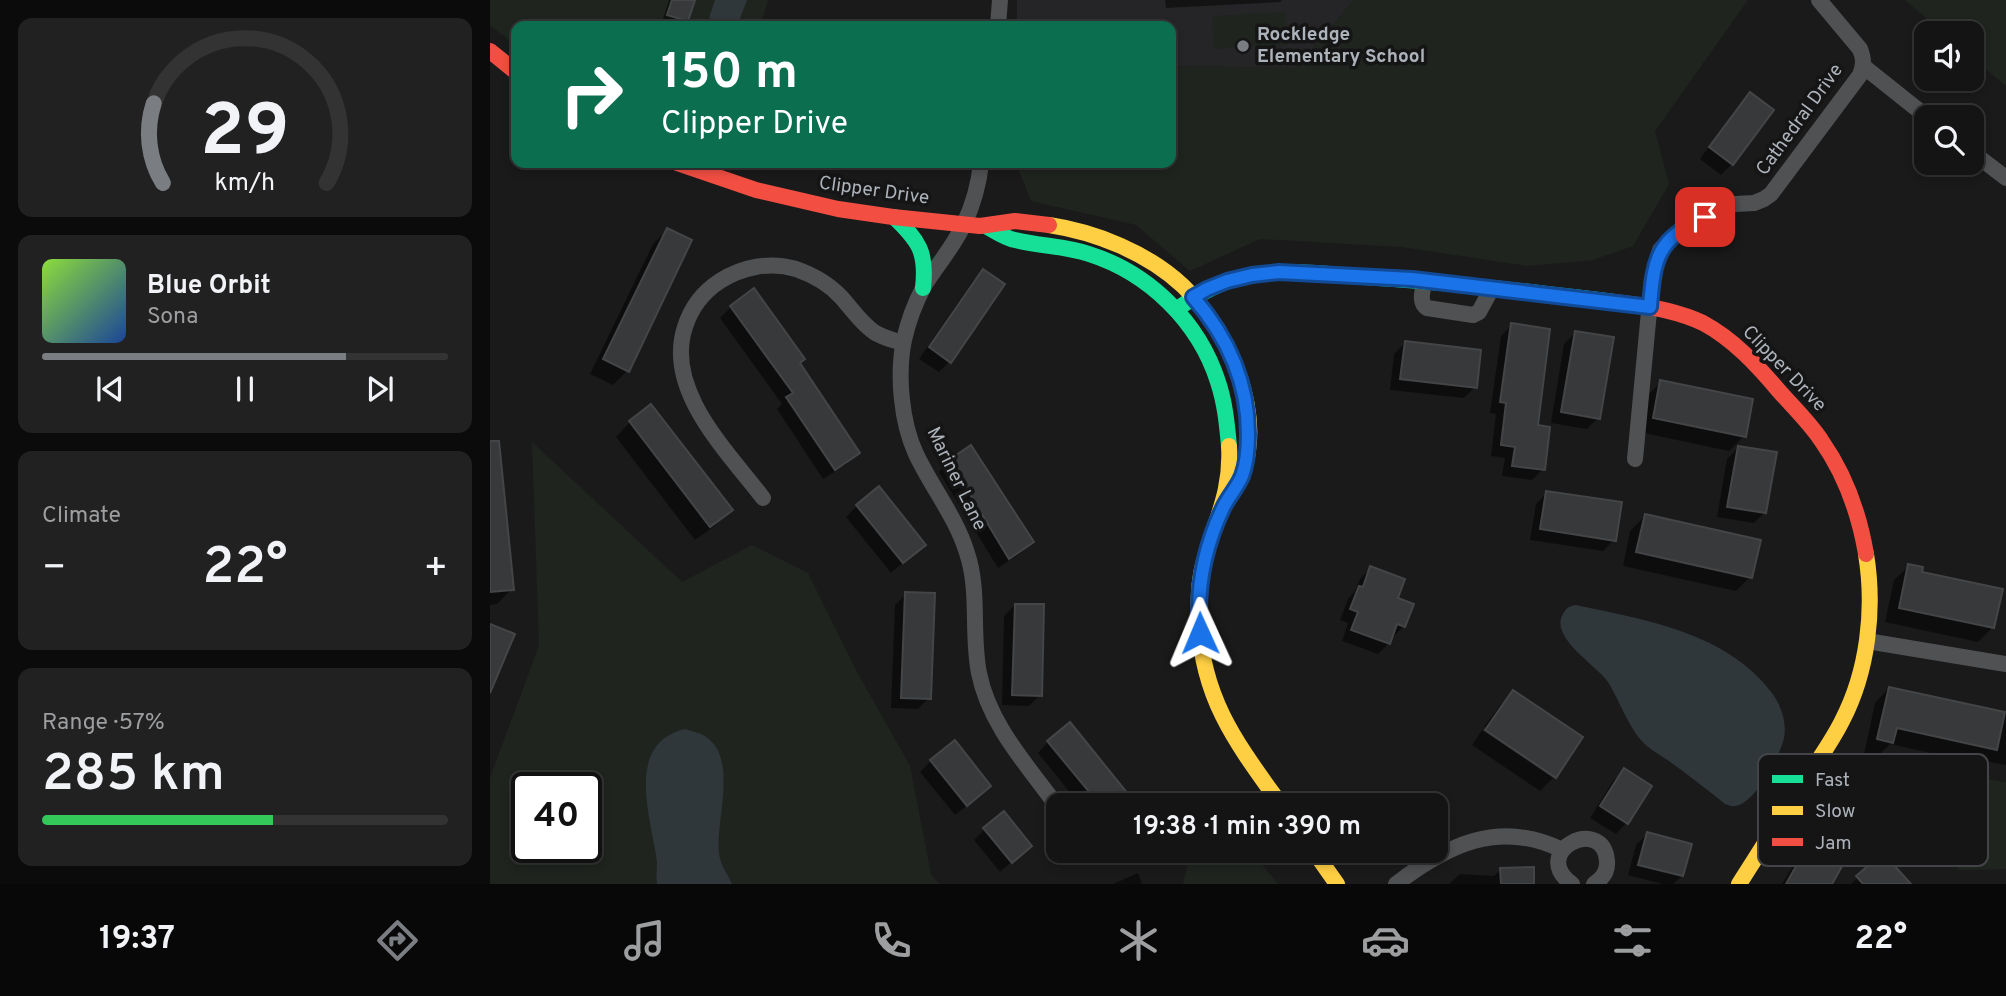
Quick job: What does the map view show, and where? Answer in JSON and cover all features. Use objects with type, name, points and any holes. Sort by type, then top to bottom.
[{"type":"street","points":[[998,21],[1000,0]]},
{"type":"street","points":[[1819,0],[1860,49],[1863,66]]},
{"type":"street","points":[[490,51],[511,68]]},
{"type":"street","name":"Cathedral Drive","points":[[1635,458],[1652,280],[1661,250],[1682,228],[1719,209],[1735,204],[1754,203],[1771,194],[1860,75],[1863,66],[1914,107]]},
{"type":"street","points":[[1984,161],[2006,178]]},
{"type":"street","name":"Clipper Drive","points":[[691,168],[788,199],[841,210],[986,226],[1018,220],[1101,237],[1150,260],[1193,297],[1216,326],[1232,357],[1242,385],[1248,440],[1243,471],[1223,507],[1203,565],[1199,595],[1202,654],[1216,708],[1229,732],[1272,793]]},
{"type":"street","name":"Mariner Lane","points":[[980,168],[974,197],[964,224],[923,288],[903,343],[900,372],[904,412],[915,453],[960,533],[973,574],[975,636],[984,694],[1007,736],[1048,793]]},
{"type":"street","points":[[894,217],[912,234],[923,250],[926,263],[923,288]]},
{"type":"street","name":"Clipper Drive","points":[[986,226],[1013,240],[1062,247],[1102,258],[1145,282],[1177,309],[1200,340],[1213,365],[1227,415],[1229,465],[1223,507]]},
{"type":"street","points":[[763,498],[712,432],[688,392],[682,374],[681,345],[688,317],[697,302],[712,286],[728,276],[757,266],[785,266],[814,276],[841,297],[875,333],[903,343]]},
{"type":"street","name":"Clipper Drive","points":[[1177,309],[1207,289],[1227,281],[1279,272],[1425,280],[1650,307],[1700,322],[1725,338],[1748,356],[1821,439],[1835,461],[1860,522],[1868,566],[1870,603],[1867,641],[1860,677],[1849,706],[1822,754]]},
{"type":"street","points":[[1425,280],[1421,300],[1423,306],[1473,315],[1479,312],[1492,288]]},
{"type":"street","points":[[1867,641],[2006,664]]},
{"type":"street","points":[[1396,884],[1425,862],[1479,840],[1510,835],[1529,837],[1562,850]]},
{"type":"street","points":[[1572,884],[1561,872],[1559,865],[1562,850],[1575,840],[1583,838],[1599,844],[1604,851],[1607,867],[1604,875],[1594,884]]},
{"type":"street","name":"Clipper Drive","points":[[1738,884],[1758,853]]},
{"type":"street","points":[[1322,863],[1337,884]]},
{"type":"shaded area","points":[[490,0],[768,0],[762,21],[511,21],[511,42],[490,25]]},
{"type":"shaded area","points":[[715,0],[747,0],[739,21],[717,21],[709,18]]},
{"type":"shaded area","name":"Rockledge Elementary School","points":[[1017,0],[1354,0],[1296,68],[1176,66],[1176,21],[1017,21]]},
{"type":"shaded area","points":[[1354,0],[1748,0],[1655,131],[1669,184],[1633,246],[1593,260],[1527,266],[1402,247],[1260,239],[1190,271],[1136,225],[1031,201],[1018,168],[1176,168],[1176,66],[1296,68]]},
{"type":"shaded area","points":[[1905,0],[2006,0],[2006,86],[1984,68],[1984,21],[1930,21]]},
{"type":"shaded area","points":[[1285,12],[1287,45],[1214,49],[1212,16]]},
{"type":"shaded area","points":[[532,442],[682,582],[752,545],[808,573],[856,670],[910,766],[931,874],[939,884],[732,884],[719,857],[718,838],[724,776],[657,863],[657,884],[490,884],[490,778],[539,645]]},
{"type":"shaded area","points":[[1576,605],[1629,616],[1683,632],[1708,642],[1753,672],[1778,703],[1785,726],[1778,754],[1758,754],[1758,788],[1751,797],[1735,806],[1725,804],[1641,740],[1630,725],[1608,682],[1562,632],[1560,623],[1568,608]]},
{"type":"shaded area","points":[[685,729],[701,734],[713,743],[720,756],[723,788],[719,853],[732,884],[657,884],[657,862],[647,805],[648,767],[654,750],[666,737]]},
{"type":"shaded area","points":[[1988,779],[2006,782],[2006,869],[1959,870],[1957,866],[1988,866]]},
{"type":"shaded area","points":[[1188,863],[1261,863],[1278,884],[1183,884]]},
{"type":"building","points":[[672,0],[695,0],[688,21],[667,15]]},
{"type":"building","points":[[1750,92],[1774,110],[1733,165],[1709,147]]},
{"type":"building","points":[[667,228],[692,240],[629,372],[603,359]]},
{"type":"building","points":[[983,269],[1005,284],[951,363],[929,347]]},
{"type":"building","points":[[754,288],[805,359],[800,363],[860,453],[835,470],[786,397],[793,393],[730,306]]},
{"type":"building","points":[[1511,323],[1550,329],[1538,425],[1550,427],[1545,470],[1512,466],[1515,447],[1501,445],[1506,403],[1500,402]]},
{"type":"building","points":[[1575,331],[1614,337],[1600,419],[1561,412]]},
{"type":"building","points":[[1405,341],[1481,350],[1477,388],[1400,379]]},
{"type":"building","points":[[1660,380],[1753,399],[1746,437],[1653,418]]},
{"type":"building","points":[[651,404],[733,510],[710,527],[629,421]]},
{"type":"building","points":[[490,441],[499,441],[514,590],[490,592]]},
{"type":"building","points":[[971,445],[1034,542],[1009,559],[949,460]]},
{"type":"building","points":[[1738,446],[1777,452],[1766,513],[1727,507]]},
{"type":"building","points":[[879,486],[926,545],[903,563],[856,505]]},
{"type":"building","points":[[1546,491],[1622,502],[1616,541],[1540,529]]},
{"type":"building","points":[[1645,514],[1761,540],[1752,578],[1636,552]]},
{"type":"building","points":[[1908,564],[1923,567],[1922,572],[2003,589],[1994,628],[1899,608]]},
{"type":"building","points":[[1370,566],[1405,579],[1398,598],[1414,604],[1405,627],[1397,624],[1390,644],[1351,630],[1358,612],[1350,609],[1359,586],[1363,587]]},
{"type":"building","points":[[905,592],[935,593],[931,699],[901,698]]},
{"type":"building","points":[[1015,604],[1044,604],[1042,696],[1012,695]]},
{"type":"building","points":[[490,624],[515,634],[490,693]]},
{"type":"building","points":[[1889,687],[2005,712],[1997,750],[1897,728],[1893,743],[1877,739]]},
{"type":"building","points":[[1513,690],[1583,737],[1556,778],[1485,730]]},
{"type":"building","points":[[1070,722],[1127,793],[1090,793],[1047,741]]},
{"type":"building","points":[[955,740],[991,786],[967,806],[930,760]]},
{"type":"building","points":[[1624,768],[1652,786],[1628,824],[1600,806]]},
{"type":"building","points":[[1004,811],[1032,846],[1012,863],[983,828]]},
{"type":"building","points":[[1647,832],[1692,844],[1683,876],[1638,865]]},
{"type":"building","points":[[1796,866],[1842,866],[1832,884],[1786,884]]},
{"type":"building","points":[[1868,866],[1895,866],[1911,884],[1863,884],[1856,876]]},
{"type":"building","points":[[1534,867],[1534,884],[1501,884],[1500,868]]},
{"type":"traffic: fast","points":[[894,217],[910,233],[919,248],[924,265],[923,288]]},
{"type":"traffic: fast","points":[[986,226],[1011,239],[1080,251],[1111,262],[1151,287],[1169,303],[1185,320],[1209,360],[1222,398],[1229,446]]},
{"type":"traffic: fast","points":[[1177,309],[1208,290],[1234,279],[1289,272],[1427,282],[1614,302]]},
{"type":"traffic: slow","points":[[1049,225],[1085,233],[1138,254],[1183,286],[1215,325],[1238,373],[1246,399],[1249,425],[1248,451],[1242,475],[1223,507]]},
{"type":"traffic: slow","points":[[1229,446],[1225,493],[1200,579],[1202,651],[1207,676],[1225,721],[1273,793]]},
{"type":"traffic: slow","points":[[1822,754],[1851,702],[1863,661],[1870,596],[1866,554]]},
{"type":"traffic: slow","points":[[1739,884],[1758,854]]},
{"type":"traffic: slow","points":[[1322,863],[1337,884]]},
{"type":"traffic: jam","points":[[490,51],[511,68]]},
{"type":"traffic: jam","points":[[692,168],[756,190],[838,209],[980,226],[1015,221],[1049,225]]},
{"type":"traffic: jam","points":[[1614,302],[1693,318],[1724,337],[1753,362],[1811,427],[1830,453],[1850,494],[1866,554]]},
{"type":"place","name":"Rockledge Elementary School","points":[[1243,46]]},
{"type":"route","points":[[1200,633],[1199,595],[1203,565],[1223,507],[1243,471],[1248,426],[1245,398],[1232,357],[1216,326],[1193,297],[1227,281],[1279,272],[1412,279],[1650,307],[1652,280],[1661,250],[1682,228],[1705,217]]}]
